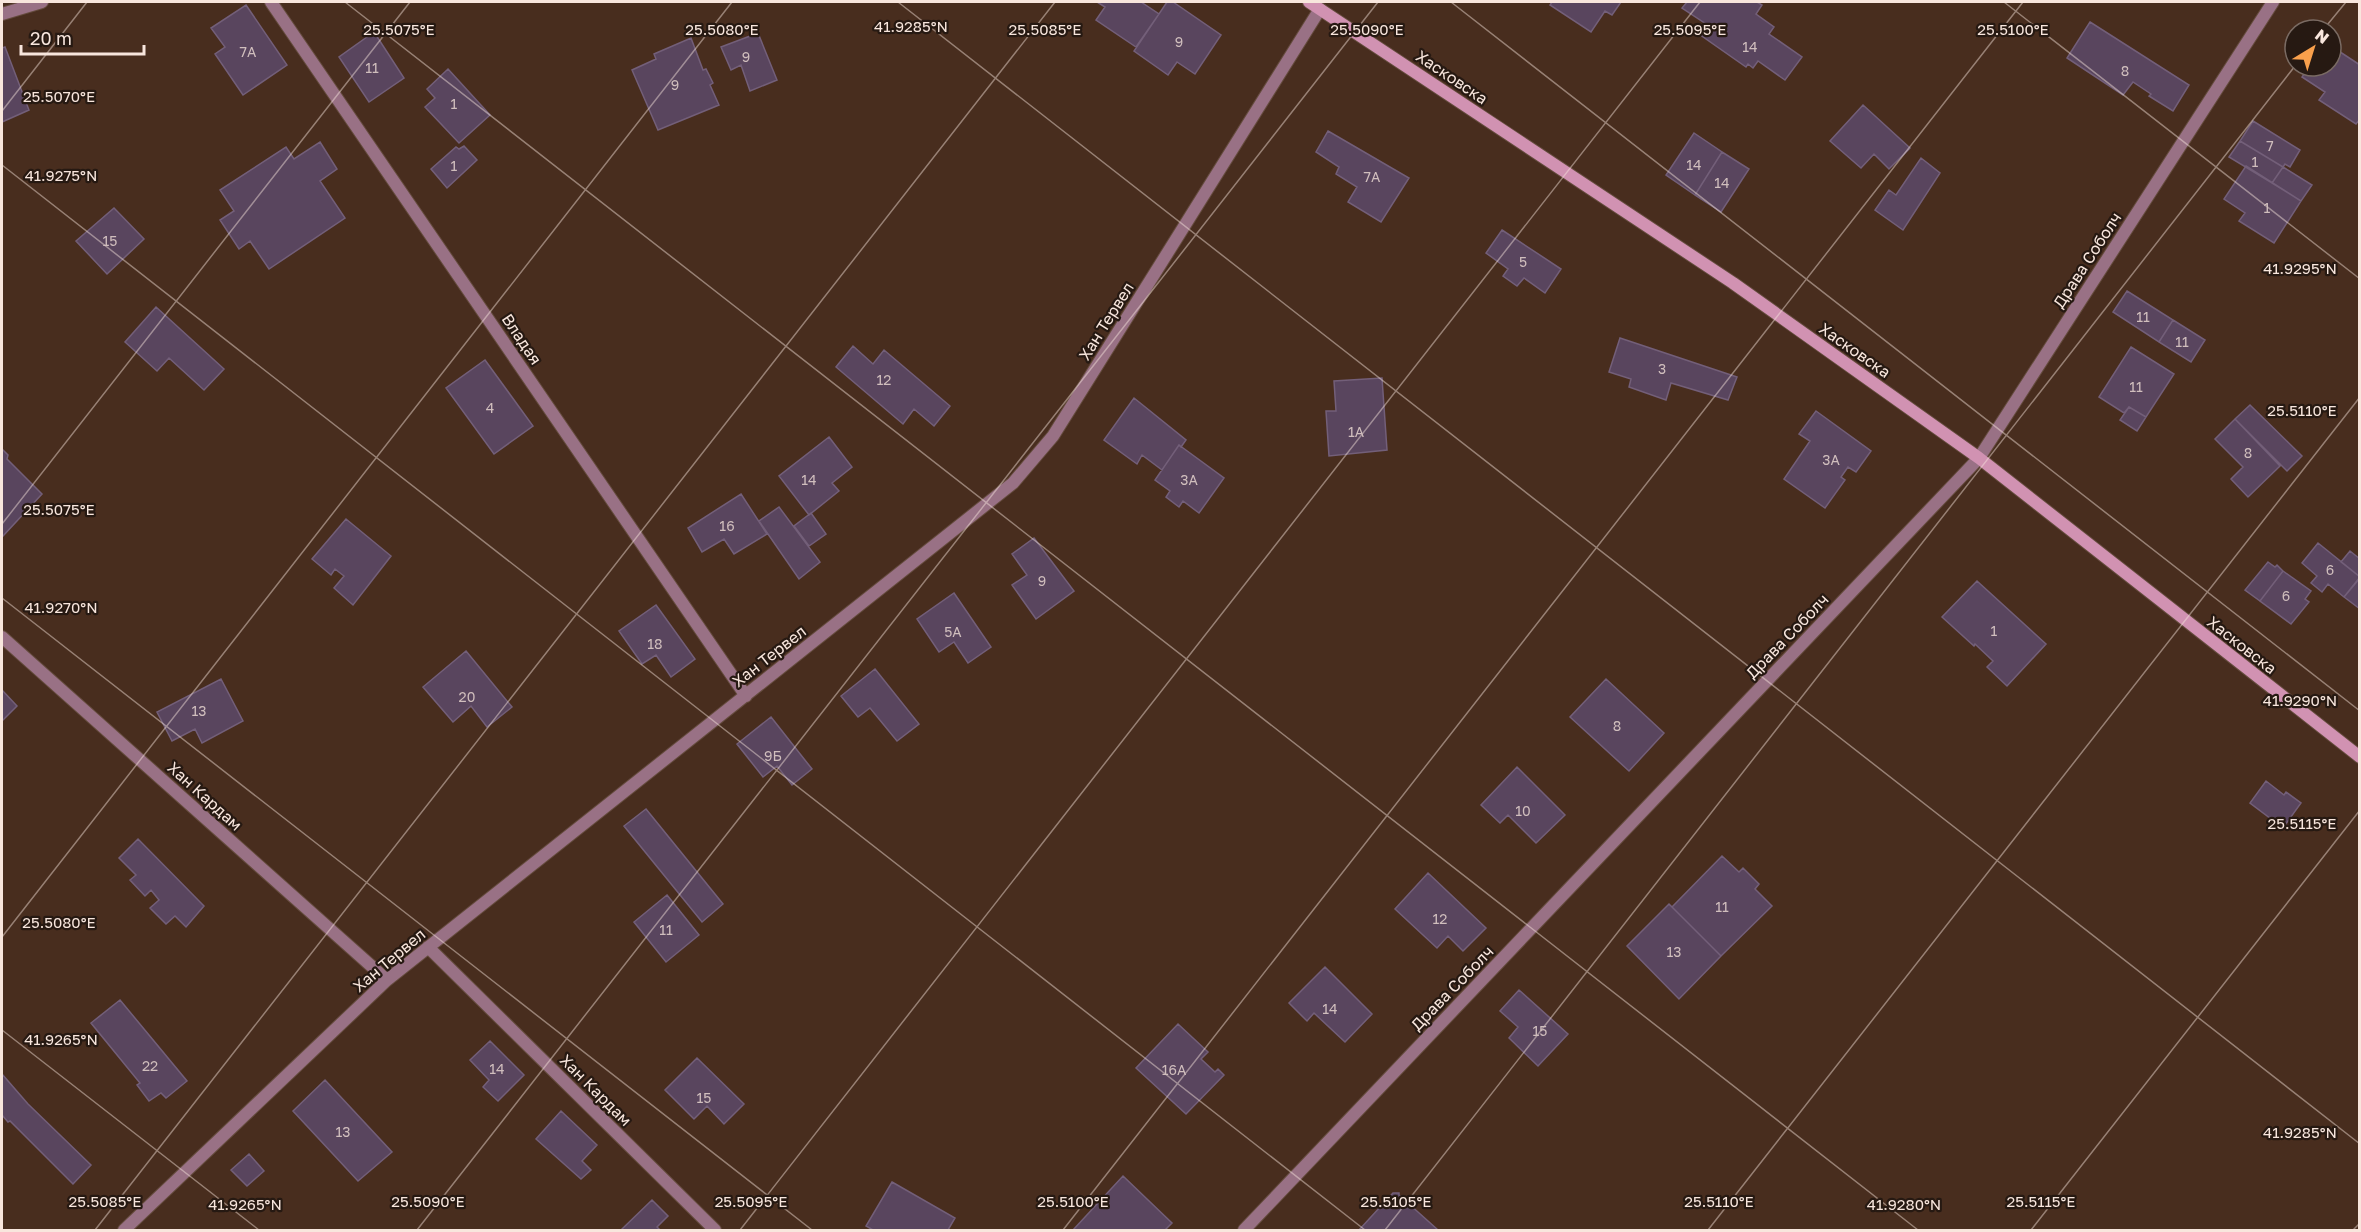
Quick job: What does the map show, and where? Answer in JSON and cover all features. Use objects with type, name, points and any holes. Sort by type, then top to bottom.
[{"type":"street","points":[[2,14],[42,2]]},
{"type":"street","name":"Владая","points":[[271,2],[746,696]]},
{"type":"street","name":"Хасковска","points":[[1309,2],[1733,283],[1979,458],[2360,757]]},
{"type":"street","name":"Драва Соболч","points":[[1244,1230],[1979,458],[2273,2]]},
{"type":"street","name":"Хан Тервел","points":[[124,1230],[387,980],[1004,491],[1036,459],[1175,244],[1320,9]]},
{"type":"street","name":"Хан Кардам","points":[[2,637],[387,980]]},
{"type":"street","name":"Хан Кардам","points":[[428,947],[715,1230]]},
{"type":"building","points":[[1097,2],[1141,2],[1159,14],[1136,47],[1096,20],[1105,7]]},
{"type":"building","points":[[1167,2],[1173,2],[1221,35],[1195,74],[1177,62],[1168,75],[1134,51]]},
{"type":"building","points":[[1552,2],[1621,2],[1612,15],[1605,11],[1591,32],[1550,5]]},
{"type":"building","points":[[1687,2],[1757,2],[1762,5],[1756,14],[1774,27],[1769,34],[1802,57],[1785,80],[1758,61],[1753,68],[1748,64],[1746,67],[1699,34],[1706,24],[1682,8]]},
{"type":"building","points":[[246,5],[287,65],[243,95],[215,54],[225,47],[211,28]]},
{"type":"building","points":[[2090,22],[2189,85],[2173,111],[2149,96],[2151,94],[2133,82],[2123,95],[2067,58]]},
{"type":"building","points":[[374,32],[404,78],[369,102],[339,57]]},
{"type":"building","points":[[758,33],[777,80],[750,91],[741,65],[731,70],[721,47]]},
{"type":"building","points":[[691,38],[703,70],[706,69],[713,83],[710,85],[719,105],[658,130],[632,70],[656,59],[654,54]]},
{"type":"building","points":[[5,47],[29,110],[2,122],[2,48]]},
{"type":"building","points":[[2343,54],[2360,65],[2360,119],[2356,124],[2319,100],[2325,92],[2304,78],[2343,78]]},
{"type":"building","points":[[448,69],[490,115],[459,143],[425,107],[435,98],[427,89]]},
{"type":"building","points":[[1863,105],[1910,148],[1889,169],[1874,154],[1861,168],[1830,141]]},
{"type":"building","points":[[2253,121],[2300,150],[2290,167],[2285,164],[2283,167],[2240,141]]},
{"type":"building","points":[[1328,131],[1409,178],[1381,222],[1348,202],[1357,187],[1336,174],[1339,167],[1316,152]]},
{"type":"building","points":[[1694,133],[1722,152],[1695,195],[1666,175]]},
{"type":"building","points":[[2240,141],[2283,167],[2272,183],[2229,157]]},
{"type":"building","points":[[320,142],[337,169],[320,181],[345,218],[269,269],[250,241],[239,249],[220,220],[234,211],[220,190],[286,147],[294,159]]},
{"type":"building","points":[[464,146],[477,160],[447,188],[431,169],[456,147],[459,149]]},
{"type":"building","points":[[1722,152],[1749,169],[1721,212],[1695,195]]},
{"type":"building","points":[[1921,158],[1940,173],[1903,230],[1875,210],[1889,190],[1896,195]]},
{"type":"building","points":[[2246,166],[2301,201],[2274,243],[2239,221],[2245,213],[2224,199]]},
{"type":"building","points":[[2283,167],[2312,185],[2301,201],[2272,183]]},
{"type":"building","points":[[114,208],[144,239],[107,274],[76,241]]},
{"type":"building","points":[[1502,230],[1561,269],[1545,293],[1524,278],[1517,286],[1503,276],[1508,269],[1486,253]]},
{"type":"building","points":[[2127,291],[2173,320],[2159,342],[2113,312]]},
{"type":"building","points":[[156,307],[224,369],[204,390],[169,358],[157,371],[125,342]]},
{"type":"building","points":[[2173,320],[2205,340],[2191,362],[2159,342]]},
{"type":"building","points":[[1620,338],[1737,377],[1728,400],[1671,383],[1666,400],[1629,387],[1631,379],[1609,372]]},
{"type":"building","points":[[853,346],[873,364],[884,350],[950,406],[934,426],[914,409],[903,424],[836,367]]},
{"type":"building","points":[[2131,347],[2174,374],[2146,417],[2129,407],[2124,413],[2099,397]]},
{"type":"building","points":[[485,360],[533,426],[494,454],[446,388]]},
{"type":"building","points":[[1382,378],[1387,450],[1329,456],[1326,411],[1336,411],[1334,381]]},
{"type":"building","points":[[1134,398],[1186,440],[1181,447],[1179,445],[1162,470],[1142,455],[1137,464],[1104,440]]},
{"type":"building","points":[[2250,405],[2302,456],[2287,471],[2235,419]]},
{"type":"building","points":[[2129,407],[2146,417],[2137,431],[2120,420]]},
{"type":"building","points":[[1816,411],[1871,451],[1856,472],[1848,467],[1841,477],[1845,480],[1825,508],[1784,479],[1810,441],[1799,434]]},
{"type":"building","points":[[2235,419],[2280,466],[2248,497],[2231,479],[2243,467],[2215,439]]},
{"type":"building","points":[[829,437],[852,467],[832,483],[839,491],[809,515],[779,476]]},
{"type":"building","points":[[1179,445],[1224,478],[1199,513],[1183,501],[1179,507],[1166,497],[1170,491],[1155,480]]},
{"type":"building","points":[[2,449],[8,455],[7,459],[42,494],[2,537]]},
{"type":"building","points":[[741,494],[767,534],[734,554],[724,539],[702,552],[688,528]]},
{"type":"building","points":[[779,507],[820,562],[799,579],[759,521]]},
{"type":"building","points":[[811,513],[826,534],[809,546],[794,526]]},
{"type":"building","points":[[346,519],[391,556],[353,605],[334,588],[344,576],[335,569],[331,575],[312,559]]},
{"type":"building","points":[[1034,538],[1074,591],[1036,619],[1012,585],[1027,575],[1012,554]]},
{"type":"building","points":[[2318,543],[2360,577],[2344,597],[2328,584],[2322,592],[2311,583],[2317,576],[2302,563]]},
{"type":"building","points":[[2350,551],[2360,559],[2360,577],[2341,562]]},
{"type":"building","points":[[2268,562],[2275,567],[2277,565],[2283,571],[2260,601],[2245,590]]},
{"type":"building","points":[[2283,571],[2311,591],[2305,599],[2309,602],[2291,624],[2260,601]]},
{"type":"building","points":[[2360,578],[2360,609],[2344,597]]},
{"type":"building","points":[[1977,581],[2046,644],[2007,686],[1987,667],[1993,661],[1942,617]]},
{"type":"building","points":[[954,593],[991,647],[968,663],[954,642],[939,652],[917,619]]},
{"type":"building","points":[[656,605],[695,659],[671,677],[656,655],[642,664],[619,631]]},
{"type":"building","points":[[466,651],[512,707],[487,727],[471,706],[453,722],[423,687]]},
{"type":"building","points":[[875,669],[919,724],[897,741],[870,708],[858,717],[841,696]]},
{"type":"building","points":[[221,679],[243,721],[202,743],[195,729],[172,741],[157,712]]},
{"type":"building","points":[[1606,679],[1664,733],[1629,771],[1570,717]]},
{"type":"building","points":[[2,690],[17,706],[2,721]]},
{"type":"building","points":[[771,717],[812,769],[792,785],[777,766],[763,777],[737,744]]},
{"type":"building","points":[[1517,767],[1565,815],[1536,843],[1508,815],[1500,823],[1481,805]]},
{"type":"building","points":[[2266,781],[2284,795],[2286,792],[2301,803],[2283,828],[2250,803]]},
{"type":"building","points":[[646,809],[723,904],[702,922],[624,826]]},
{"type":"building","points":[[138,839],[204,906],[186,927],[175,916],[166,924],[150,908],[159,900],[151,890],[145,896],[130,880],[136,875],[119,858]]},
{"type":"building","points":[[1722,856],[1739,872],[1743,868],[1759,884],[1755,889],[1772,906],[1721,956],[1672,907]]},
{"type":"building","points":[[1428,873],[1486,928],[1463,951],[1448,936],[1437,948],[1395,909]]},
{"type":"building","points":[[667,895],[699,935],[666,962],[634,922]]},
{"type":"building","points":[[1669,904],[1721,956],[1679,999],[1627,946]]},
{"type":"building","points":[[1325,967],[1372,1014],[1345,1042],[1314,1013],[1307,1021],[1289,1003]]},
{"type":"building","points":[[1519,990],[1568,1034],[1538,1066],[1509,1038],[1518,1027],[1500,1011]]},
{"type":"building","points":[[120,1000],[187,1081],[166,1098],[161,1093],[149,1101],[137,1085],[140,1083],[91,1023]]},
{"type":"building","points":[[1178,1024],[1208,1052],[1201,1059],[1215,1072],[1218,1069],[1224,1075],[1186,1114],[1136,1068]]},
{"type":"building","points":[[490,1041],[524,1075],[498,1101],[483,1087],[489,1080],[470,1060]]},
{"type":"building","points":[[697,1058],[744,1104],[724,1124],[707,1106],[694,1119],[665,1090]]},
{"type":"building","points":[[2,1074],[28,1104],[91,1165],[73,1184],[2,1115]]},
{"type":"building","points":[[325,1080],[392,1152],[358,1181],[293,1111]]},
{"type":"building","points":[[561,1111],[597,1145],[582,1161],[591,1170],[581,1179],[536,1139]]},
{"type":"building","points":[[249,1154],[264,1171],[247,1186],[231,1170]]},
{"type":"building","points":[[1123,1176],[1172,1223],[1165,1230],[1073,1230]]},
{"type":"building","points":[[892,1182],[955,1218],[948,1230],[873,1230],[866,1226]]},
{"type":"building","points":[[1393,1193],[1399,1193],[1438,1230],[1359,1230]]},
{"type":"building","points":[[652,1200],[668,1216],[657,1227],[660,1230],[621,1230]]}]
